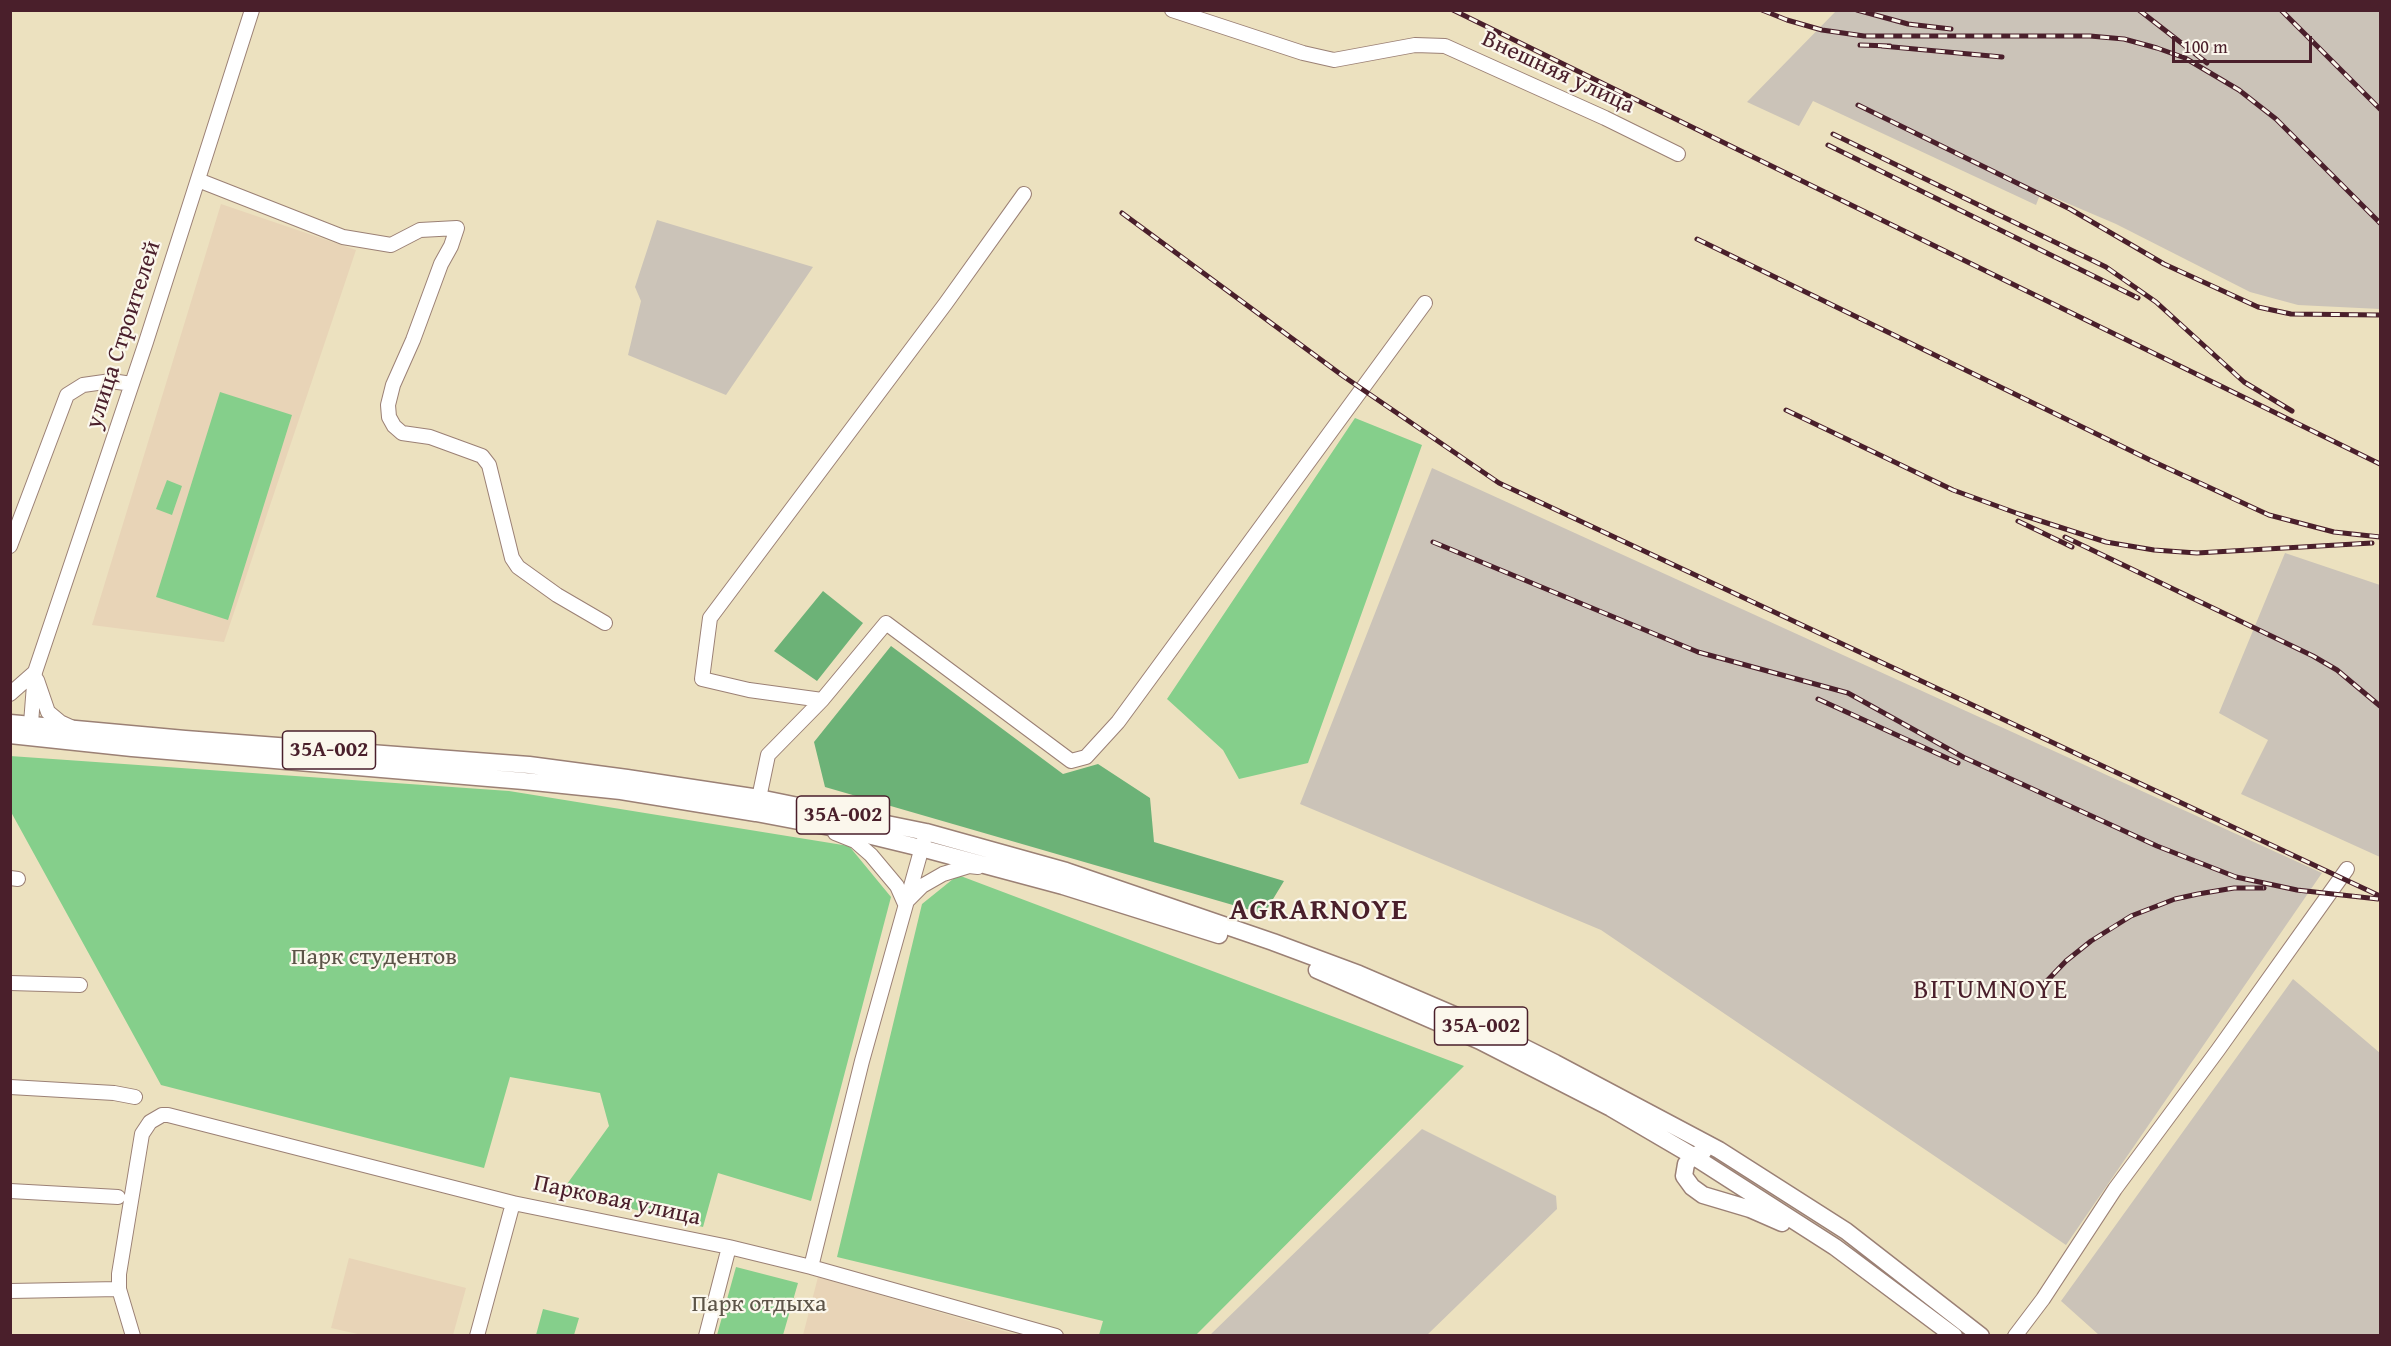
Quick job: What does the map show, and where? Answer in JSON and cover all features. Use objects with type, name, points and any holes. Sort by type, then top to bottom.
[{"type":"main road","name":"35А-002","points":[[10,723],[31,731],[610,790],[924,840],[1001,869],[1268,951],[1355,985],[1480,1041],[1595,1099],[1693,1156],[1835,1247],[1954,1335]]},
{"type":"main road","name":"35А-002","points":[[10,735],[31,731],[78,729],[529,765],[759,798],[924,840],[1066,872],[1273,942],[1359,974],[1487,1029],[1555,1062],[1719,1150],[1846,1231],[1981,1335]]},
{"type":"main road","points":[[1719,1150],[1700,1152],[1686,1164],[1684,1176],[1697,1191],[1750,1209],[1835,1247]]},
{"type":"street","name":"Внешняя улица","points":[[1172,10],[1303,53],[1334,60],[1415,45],[1445,46],[1605,118],[1678,154]]},
{"type":"street","name":"улица Строителей","points":[[31,731],[35,672],[198,180],[247,11]]},
{"type":"street","points":[[198,180],[353,238],[391,245],[420,230],[457,228],[393,385],[388,405],[389,417],[402,433],[430,437],[482,456],[489,465],[512,558],[518,567],[557,595],[605,623]]},
{"type":"street","points":[[822,700],[749,690],[702,679],[710,618],[939,312],[1024,194]]},
{"type":"street","points":[[759,798],[768,755],[822,700],[886,623],[1071,761],[1086,757],[1118,722],[1425,303]]},
{"type":"street","points":[[10,546],[68,395],[83,385],[111,381],[132,384]]},
{"type":"street","points":[[10,694],[35,672],[48,712],[60,722],[78,729]]},
{"type":"street","points":[[810,823],[848,838],[862,847],[890,875],[902,894],[905,904]]},
{"type":"street","points":[[811,1267],[862,1061],[924,840]]},
{"type":"street","points":[[905,904],[922,886],[955,869],[969,866],[1001,869]]},
{"type":"street","points":[[2015,1335],[2043,1299],[2115,1189],[2218,1050],[2347,869]]},
{"type":"street","points":[[10,983],[80,985]]},
{"type":"street","points":[[10,1087],[114,1093],[135,1097]]},
{"type":"street","name":"Парковая улица","points":[[119,1289],[119,1274],[142,1134],[150,1122],[168,1114],[513,1203],[729,1247],[811,1267],[1056,1335]]},
{"type":"street","points":[[10,1191],[118,1197]]},
{"type":"street","points":[[477,1335],[513,1203]]},
{"type":"street","points":[[706,1335],[729,1247]]},
{"type":"street","points":[[1892,1288],[1916,1313],[1944,1335]]},
{"type":"street","points":[[10,1291],[119,1289],[133,1335]]},
{"type":"shaded area","points":[[1836,11],[2380,11],[2380,309],[2298,305],[2250,292],[2116,224],[2041,192],[2036,205],[1813,101],[1799,126],[1747,102]]},
{"type":"shaded area","points":[[221,204],[356,250],[224,642],[92,625]]},
{"type":"shaded area","points":[[657,220],[813,267],[726,395],[628,355],[641,301],[635,287]]},
{"type":"shaded area","points":[[1432,468],[2322,873],[2066,1245],[1601,930],[1300,804]]},
{"type":"shaded area","points":[[2285,553],[2380,585],[2380,857],[2241,794],[2268,740],[2219,713]]},
{"type":"shaded area","points":[[2293,979],[2380,1053],[2380,1335],[2099,1335],[2061,1301]]},
{"type":"shaded area","points":[[1422,1129],[1556,1196],[1557,1209],[1427,1335],[1210,1335]]},
{"type":"shaded area","points":[[349,1258],[466,1288],[453,1335],[362,1335],[331,1328]]},
{"type":"shaded area","points":[[818,1277],[1017,1335],[803,1335]]},
{"type":"green space","points":[[220,392],[292,415],[228,620],[156,597]]},
{"type":"green space","points":[[1355,418],[1422,445],[1308,763],[1239,779],[1223,750],[1167,699]]},
{"type":"green space","points":[[167,480],[182,486],[172,515],[156,509]]},
{"type":"green space","points":[[823,591],[863,623],[817,681],[774,651]]},
{"type":"green space","points":[[891,646],[1063,774],[1098,764],[1150,798],[1154,842],[1284,881],[1264,914],[825,787],[814,742]]},
{"type":"green space","name":"Парк студентов","points":[[10,756],[509,791],[849,846],[891,897],[811,1201],[718,1173],[703,1227],[562,1191],[609,1126],[600,1093],[510,1077],[484,1168],[161,1085],[11,812]]},
{"type":"green space","points":[[958,875],[1464,1066],[1196,1335],[1099,1335],[1103,1321],[837,1257],[922,904]]},
{"type":"green space","name":"Парк отдыха","points":[[736,1267],[798,1283],[783,1335],[717,1335]]},
{"type":"green space","points":[[543,1309],[579,1318],[574,1335],[536,1335]]},
{"type":"railway","points":[[1453,10],[2380,464]]},
{"type":"railway","points":[[1762,10],[1822,30],[1864,36],[2090,36],[2124,39],[2157,48],[2185,58],[2239,90],[2276,119],[2380,223]]},
{"type":"railway","points":[[1857,10],[1908,24],[1951,29]]},
{"type":"railway","points":[[2139,10],[2207,63]]},
{"type":"railway","points":[[2281,10],[2380,109]]},
{"type":"railway","points":[[1860,45],[1890,46]]},
{"type":"railway","points":[[1882,46],[2002,57]]},
{"type":"railway","points":[[1858,105],[2070,209],[2164,264],[2258,307],[2291,314],[2380,315]]},
{"type":"railway","points":[[1833,134],[2106,267],[2156,302],[2244,382],[2292,411]]},
{"type":"railway","points":[[1828,145],[2138,298]]},
{"type":"railway","points":[[1122,213],[1343,376],[1499,483],[2380,896]]},
{"type":"railway","points":[[1697,239],[2152,461],[2269,515],[2334,532],[2380,537]]},
{"type":"railway","points":[[1786,410],[1953,490],[2106,542],[2154,550],[2197,553],[2372,543]]},
{"type":"railway","points":[[2018,521],[2072,547]]},
{"type":"railway","points":[[2065,537],[2313,656],[2337,670],[2380,706]]},
{"type":"railway","points":[[1433,542],[1698,652],[1848,693],[1963,757],[2157,846],[2236,877],[2297,890],[2378,899]]},
{"type":"railway","points":[[1818,699],[1958,763]]},
{"type":"railway","points":[[2041,987],[2066,961],[2091,941],[2131,916],[2175,899],[2198,894],[2234,888],[2264,888]]},
{"type":"district","name":"AGRARNOYE","points":[[1319,911]]},
{"type":"district","name":"BITUMNOYE","points":[[1991,991]]}]
